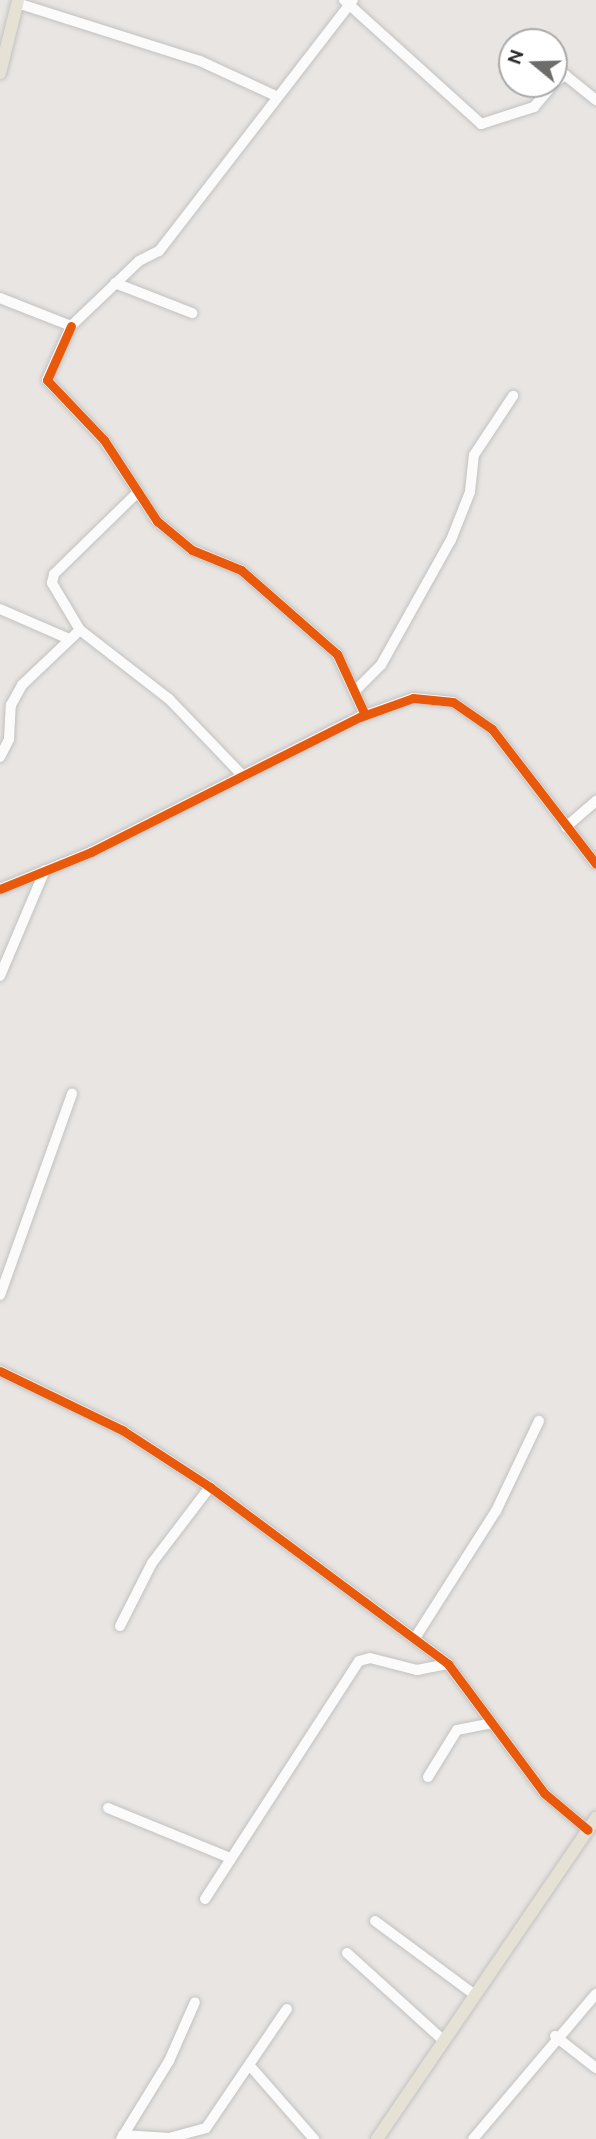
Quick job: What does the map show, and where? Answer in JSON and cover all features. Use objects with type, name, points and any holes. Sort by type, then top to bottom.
[{"type":"main road","points":[[0,73],[17,2]]},
{"type":"main road","points":[[377,2139],[596,1818]]},
{"type":"street","points":[[17,2],[200,61],[276,96]]},
{"type":"street","points":[[365,715],[337,654],[314,630],[269,599],[241,570],[179,541],[137,493],[85,417],[47,380],[71,327],[115,283],[159,251],[348,2],[481,124],[534,107],[542,98]]},
{"type":"street","points":[[568,77],[596,100]]},
{"type":"street","points":[[115,283],[192,313]]},
{"type":"street","points":[[0,298],[71,327]]},
{"type":"street","points":[[355,691],[381,665],[451,540],[470,492],[474,455],[513,396]]},
{"type":"street","points":[[137,493],[54,574],[52,583],[80,630],[169,699],[243,775]]},
{"type":"street","points":[[0,609],[69,639]]},
{"type":"street","points":[[0,757],[9,739],[10,705],[22,685],[80,630]]},
{"type":"street","points":[[0,889],[45,870],[365,715],[413,698],[453,702],[470,711],[515,755],[596,864]]},
{"type":"street","points":[[566,827],[596,801]]},
{"type":"street","points":[[0,976],[45,870]]},
{"type":"street","points":[[0,1295],[72,1094]]},
{"type":"street","points":[[0,1371],[122,1430],[210,1487],[415,1638],[448,1664],[489,1724],[544,1793],[588,1830]]},
{"type":"street","points":[[415,1638],[496,1511],[539,1421]]},
{"type":"street","points":[[120,1626],[152,1563],[210,1487]]},
{"type":"street","points":[[205,1899],[359,1661],[370,1658],[417,1670],[448,1664]]},
{"type":"street","points":[[428,1777],[457,1730],[489,1724]]},
{"type":"street","points":[[108,1808],[230,1858]]},
{"type":"street","points":[[375,1922],[475,1995]]},
{"type":"street","points":[[347,1953],[444,2041]]},
{"type":"street","points":[[473,2139],[555,2036],[596,1994]]},
{"type":"street","points":[[122,2137],[165,2068],[195,2002]]},
{"type":"street","points":[[122,2137],[169,2138],[207,2127],[251,2067],[287,2009]]},
{"type":"street","points":[[555,2036],[596,2068]]},
{"type":"street","points":[[251,2067],[314,2139]]},
{"type":"street","points":[[207,2127],[211,2139]]},
{"type":"cycle path","points":[[71,326],[47,380],[104,440],[157,521],[192,550],[241,570],[337,654],[365,715]]},
{"type":"cycle path","points":[[0,889],[91,852],[360,717],[413,698],[453,702],[492,729],[596,864]]},
{"type":"cycle path","points":[[0,1371],[122,1430],[210,1487],[448,1664],[544,1793],[588,1830]]}]
